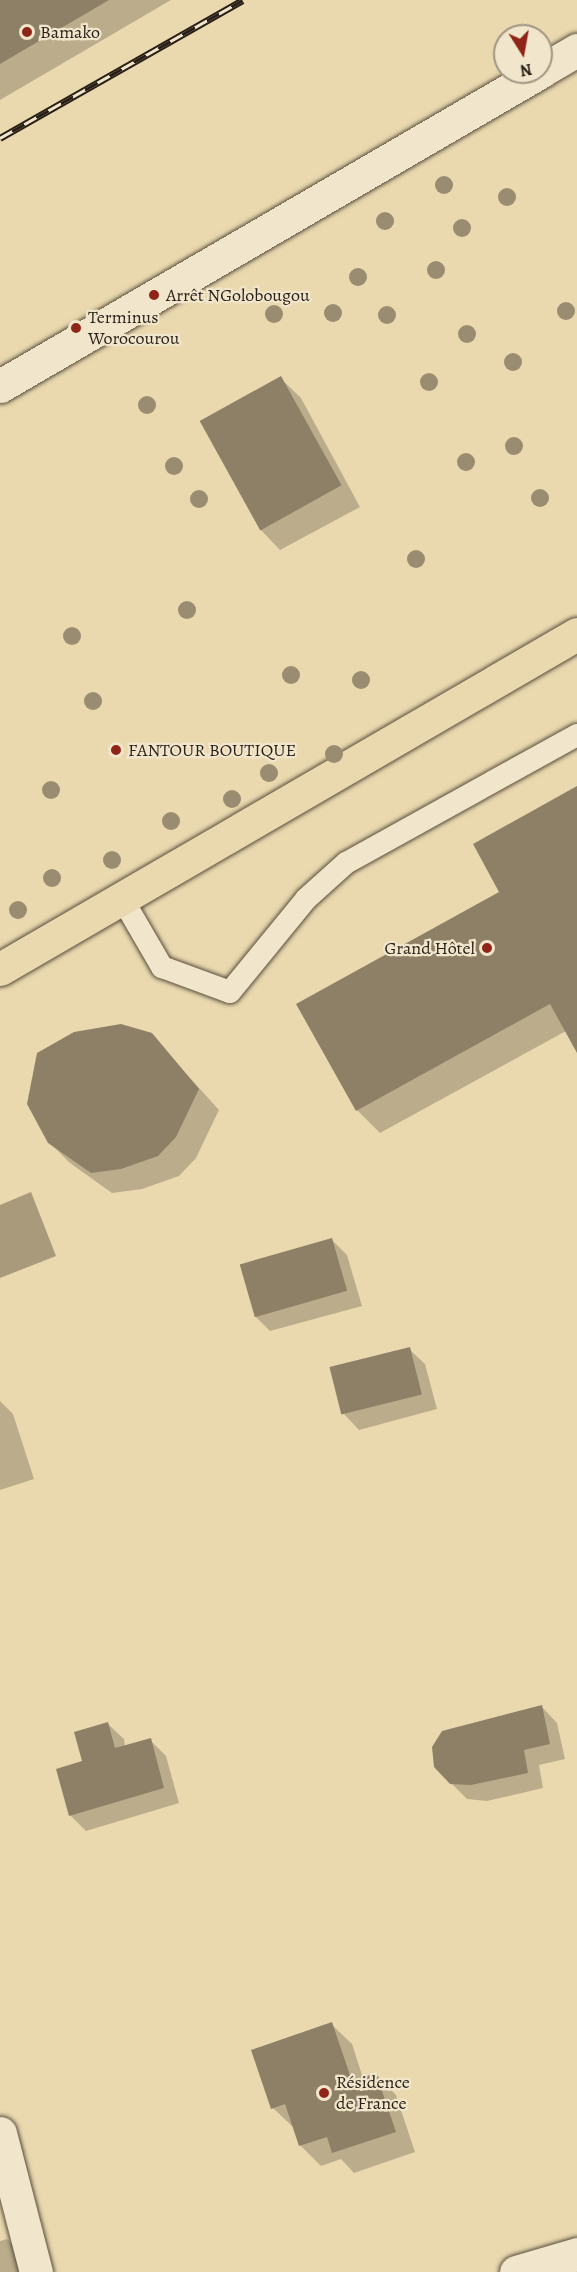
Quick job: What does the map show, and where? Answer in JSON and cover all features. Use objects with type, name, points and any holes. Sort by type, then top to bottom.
[{"type":"main road","points":[[0,969],[123,900],[577,634]]},
{"type":"street","points":[[553,64],[577,50]]},
{"type":"street","points":[[0,386],[519,84]]},
{"type":"street","points":[[0,2133],[8,2194],[36,2272]]},
{"type":"street","points":[[516,2272],[577,2254]]},
{"type":"lane","points":[[123,900],[162,967],[230,992],[306,899],[346,863],[577,735]]},
{"type":"shaded area","points":[[31,1192],[56,1256],[0,1278],[0,1205]]},
{"type":"building","name":"Bamako","points":[[0,0],[109,0],[0,64]]},
{"type":"building","points":[[281,376],[342,485],[260,530],[200,421]]},
{"type":"building","name":"Grand Hôtel","points":[[577,786],[577,1053],[550,1004],[356,1111],[296,1004],[499,892],[473,844]]},
{"type":"building","points":[[121,1024],[152,1033],[199,1089],[176,1137],[158,1156],[121,1169],[91,1173],[48,1143],[27,1104],[37,1053],[74,1032]]},
{"type":"building","points":[[332,1238],[347,1291],[255,1317],[240,1264]]},
{"type":"building","points":[[410,1347],[422,1395],[341,1415],[329,1367]]},
{"type":"building","points":[[542,1705],[550,1744],[524,1750],[528,1773],[471,1785],[450,1784],[434,1767],[432,1747],[442,1731]]},
{"type":"building","points":[[108,1722],[115,1748],[151,1738],[164,1788],[69,1816],[56,1769],[82,1761],[74,1732]]},
{"type":"building","name":"Résidence de France","points":[[332,2022],[352,2081],[376,2073],[396,2132],[332,2153],[327,2137],[299,2146],[285,2104],[271,2109],[251,2050]]},
{"type":"railway","points":[[0,138],[243,0]]},
{"type":"place","name":"Bamako","points":[[27,32]]},
{"type":"place","name":"Arrêt NGolobougou","points":[[154,295]]},
{"type":"place","name":"Terminus Worocourou","points":[[76,328]]},
{"type":"place","name":"FANTOUR BOUTIQUE","points":[[116,750]]},
{"type":"place","name":"Grand Hôtel","points":[[487,948]]},
{"type":"place","name":"Résidence de France","points":[[324,2093]]}]
